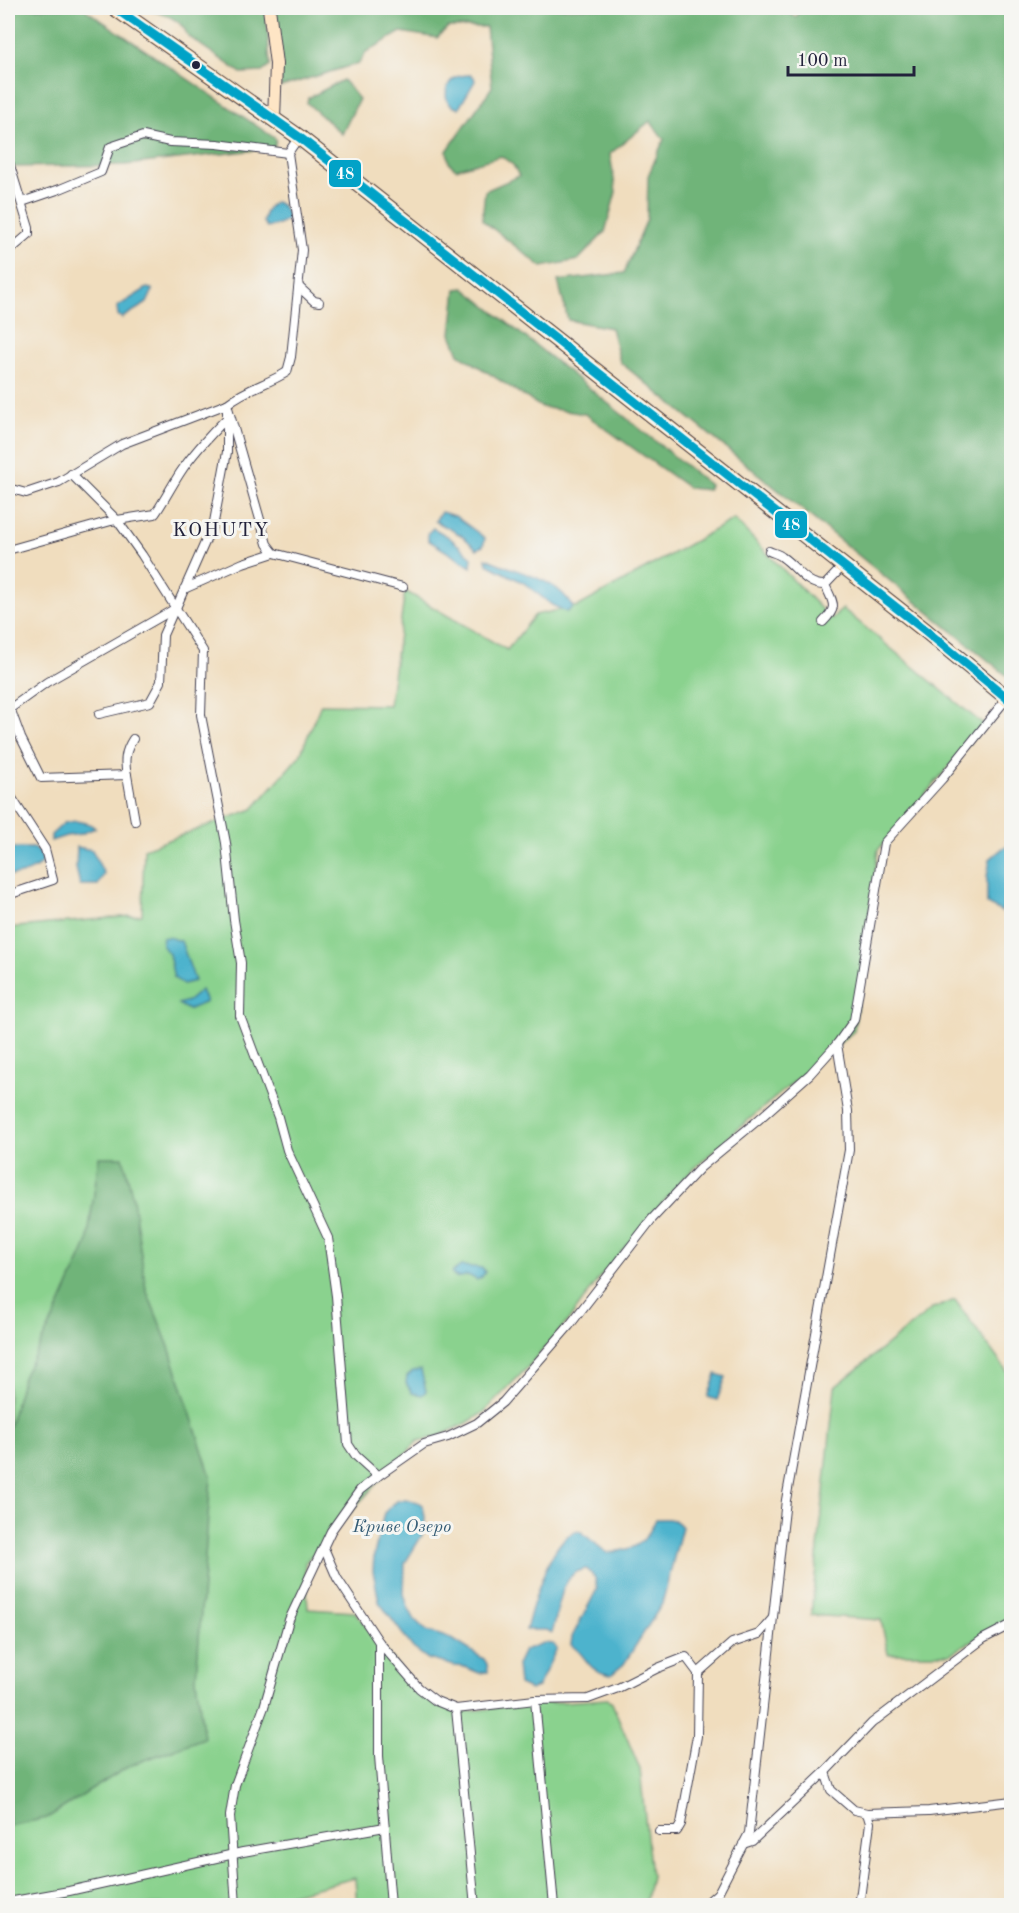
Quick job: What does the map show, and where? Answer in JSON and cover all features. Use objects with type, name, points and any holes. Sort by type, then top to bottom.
[{"type":"highway","points":[[115,8],[299,137],[843,566],[1009,700]]},
{"type":"street","points":[[269,8],[276,64],[274,119]]},
{"type":"street","points":[[22,202],[101,172],[110,147],[143,136],[170,142],[217,144],[288,153]]},
{"type":"street","points":[[8,488],[26,493],[59,482],[122,444],[227,404],[241,393],[287,372],[291,357],[302,250],[288,153],[299,137]]},
{"type":"street","points":[[8,159],[29,228],[29,234],[8,252]]},
{"type":"street","points":[[298,287],[314,301],[319,302]]},
{"type":"street","points":[[99,714],[150,702],[161,682],[163,635],[214,522],[226,452],[227,404]]},
{"type":"street","points":[[227,404],[267,544],[274,553]]},
{"type":"street","points":[[8,550],[117,520],[155,514],[170,493],[180,473],[227,418]]},
{"type":"street","points":[[71,474],[117,520],[203,651],[201,715],[226,843],[241,963],[240,1016],[278,1117],[287,1150],[328,1238],[336,1296],[348,1444],[356,1456],[378,1476]]},
{"type":"street","points":[[769,551],[782,556],[796,571],[816,586],[825,585],[843,566]]},
{"type":"street","points":[[184,589],[243,563],[274,553],[403,587]]},
{"type":"street","points":[[823,622],[833,612],[834,603],[825,585]]},
{"type":"street","points":[[127,775],[41,778],[8,709],[47,682],[176,608]]},
{"type":"street","points":[[236,1905],[230,1816],[235,1785],[264,1707],[289,1620],[331,1530],[360,1490],[378,1476],[424,1444],[448,1437],[477,1423],[503,1402],[569,1326],[652,1219],[700,1168],[810,1074],[837,1044],[854,1020],[884,843],[1009,700]]},
{"type":"street","points":[[133,739],[128,746],[124,762],[135,821]]},
{"type":"street","points":[[8,792],[45,849],[53,879],[8,895]]},
{"type":"street","points":[[703,1905],[718,1893],[749,1833],[783,1500],[849,1150],[848,1111],[837,1044]]},
{"type":"street","points":[[324,1548],[337,1578],[379,1642],[419,1688],[436,1701],[456,1709],[535,1701],[588,1699],[686,1657],[698,1673],[697,1736],[681,1824],[676,1832],[659,1831]]},
{"type":"street","points":[[698,1673],[732,1643],[759,1634],[772,1618]]},
{"type":"street","points":[[743,1844],[752,1841],[825,1772],[872,1722],[983,1638],[1011,1624]]},
{"type":"street","points":[[379,1642],[379,1756],[391,1905]]},
{"type":"street","points":[[535,1701],[554,1905]]},
{"type":"street","points":[[456,1709],[475,1905]]},
{"type":"street","points":[[825,1772],[831,1790],[854,1810],[867,1813],[929,1811],[1011,1801]]},
{"type":"street","points":[[859,1905],[870,1824],[867,1813]]},
{"type":"street","points":[[8,1902],[69,1891],[243,1852],[385,1827]]},
{"type":"street","points":[[718,1893],[718,1898],[724,1905]]},
{"type":"green space","points":[[8,8],[83,8],[276,139],[274,148],[125,165],[13,167],[8,155]]},
{"type":"green space","points":[[142,8],[266,8],[270,66],[262,72],[241,73],[188,36],[185,29],[175,20]]},
{"type":"green space","points":[[275,8],[778,8],[796,17],[802,8],[1011,8],[1011,679],[620,362],[611,328],[568,320],[558,281],[624,273],[647,219],[648,176],[664,139],[650,121],[610,154],[616,192],[605,232],[578,260],[542,267],[482,220],[485,191],[519,176],[513,165],[501,156],[456,169],[449,163],[447,151],[492,87],[486,27],[448,27],[437,38],[401,32],[366,52],[359,63],[281,87]]},
{"type":"green space","points":[[343,80],[359,99],[342,134],[307,103],[308,98]]},
{"type":"green space","points":[[464,288],[710,485],[708,490],[689,488],[585,414],[541,407],[459,354],[451,334],[456,289]]},
{"type":"green space","points":[[734,519],[831,619],[843,609],[984,725],[878,850],[854,1031],[732,1134],[681,1181],[600,1277],[569,1320],[528,1367],[483,1413],[437,1437],[418,1441],[305,1563],[308,1609],[355,1612],[421,1696],[458,1713],[515,1705],[608,1699],[612,1703],[640,1769],[651,1876],[645,1905],[357,1905],[355,1878],[250,1905],[8,1906],[8,928],[142,915],[144,849],[253,809],[300,755],[321,704],[389,705],[405,591],[507,650],[535,615],[579,606]]},
{"type":"green space","points":[[99,1157],[123,1157],[133,1199],[146,1289],[169,1347],[211,1477],[196,1679],[204,1738],[129,1766],[47,1818],[8,1826],[8,1431],[23,1377],[56,1314],[87,1244]]},
{"type":"green space","points":[[955,1300],[1011,1377],[1011,1620],[950,1654],[888,1654],[881,1620],[811,1615],[835,1387],[933,1308]]},
{"type":"water","points":[[471,75],[475,81],[459,108],[453,107],[447,100],[448,86],[457,77]]},
{"type":"water","points":[[276,202],[283,206],[289,216],[288,219],[267,227],[263,222],[266,212],[270,205]]},
{"type":"water","points":[[147,288],[152,289],[152,292],[147,303],[122,318],[118,315],[117,307]]},
{"type":"water","points":[[441,512],[455,516],[485,538],[483,546],[477,549],[461,535],[435,521]]},
{"type":"water","points":[[433,528],[449,537],[472,557],[471,567],[428,540],[428,533]]},
{"type":"water","points":[[486,558],[546,582],[566,597],[573,607],[567,612],[552,605],[524,583],[487,564]]},
{"type":"water","points":[[76,821],[90,824],[95,828],[51,841],[51,835],[64,823]]},
{"type":"water","points":[[1011,845],[1011,874],[1002,912],[987,904],[987,877],[990,859],[1003,848]]},
{"type":"water","points":[[77,847],[92,850],[104,874],[98,885],[80,885],[76,868]]},
{"type":"water","points":[[8,848],[34,848],[40,853],[43,862],[27,872],[8,875]]},
{"type":"water","points":[[168,937],[181,941],[195,981],[183,984],[174,978],[169,954],[162,945],[162,938]]},
{"type":"water","points":[[201,990],[206,1002],[188,1010],[178,1004],[188,1001]]},
{"type":"water","points":[[461,1266],[482,1268],[485,1272],[477,1280],[468,1275],[457,1277],[451,1273]]},
{"type":"water","points":[[421,1370],[426,1391],[422,1395],[412,1393],[406,1383],[407,1376],[413,1371]]},
{"type":"water","points":[[716,1374],[726,1377],[717,1400],[708,1397]]},
{"type":"water","name":"Криве Озеро","points":[[405,1499],[418,1502],[423,1506],[425,1517],[424,1532],[405,1563],[404,1594],[408,1607],[415,1620],[427,1631],[452,1639],[484,1659],[488,1672],[479,1673],[465,1667],[428,1659],[413,1648],[379,1602],[373,1571],[374,1555],[384,1513],[397,1501]]},
{"type":"water","points":[[656,1519],[674,1520],[682,1527],[662,1604],[624,1664],[611,1675],[602,1673],[591,1667],[571,1645],[572,1637],[597,1589],[595,1578],[587,1569],[578,1571],[565,1584],[552,1633],[547,1630],[526,1630],[544,1572],[560,1544],[570,1535],[580,1531],[607,1553],[638,1545],[643,1541]]},
{"type":"water","points":[[543,1643],[553,1644],[557,1648],[538,1687],[530,1690],[519,1685],[517,1665],[524,1650]]},
{"type":"waterway","points":[[995,8],[1012,16]]},
{"type":"transit line","name":"48","points":[[115,8],[299,137],[926,631],[1012,702]]},
{"type":"district","name":"KOHUTY","points":[[221,531]]}]
